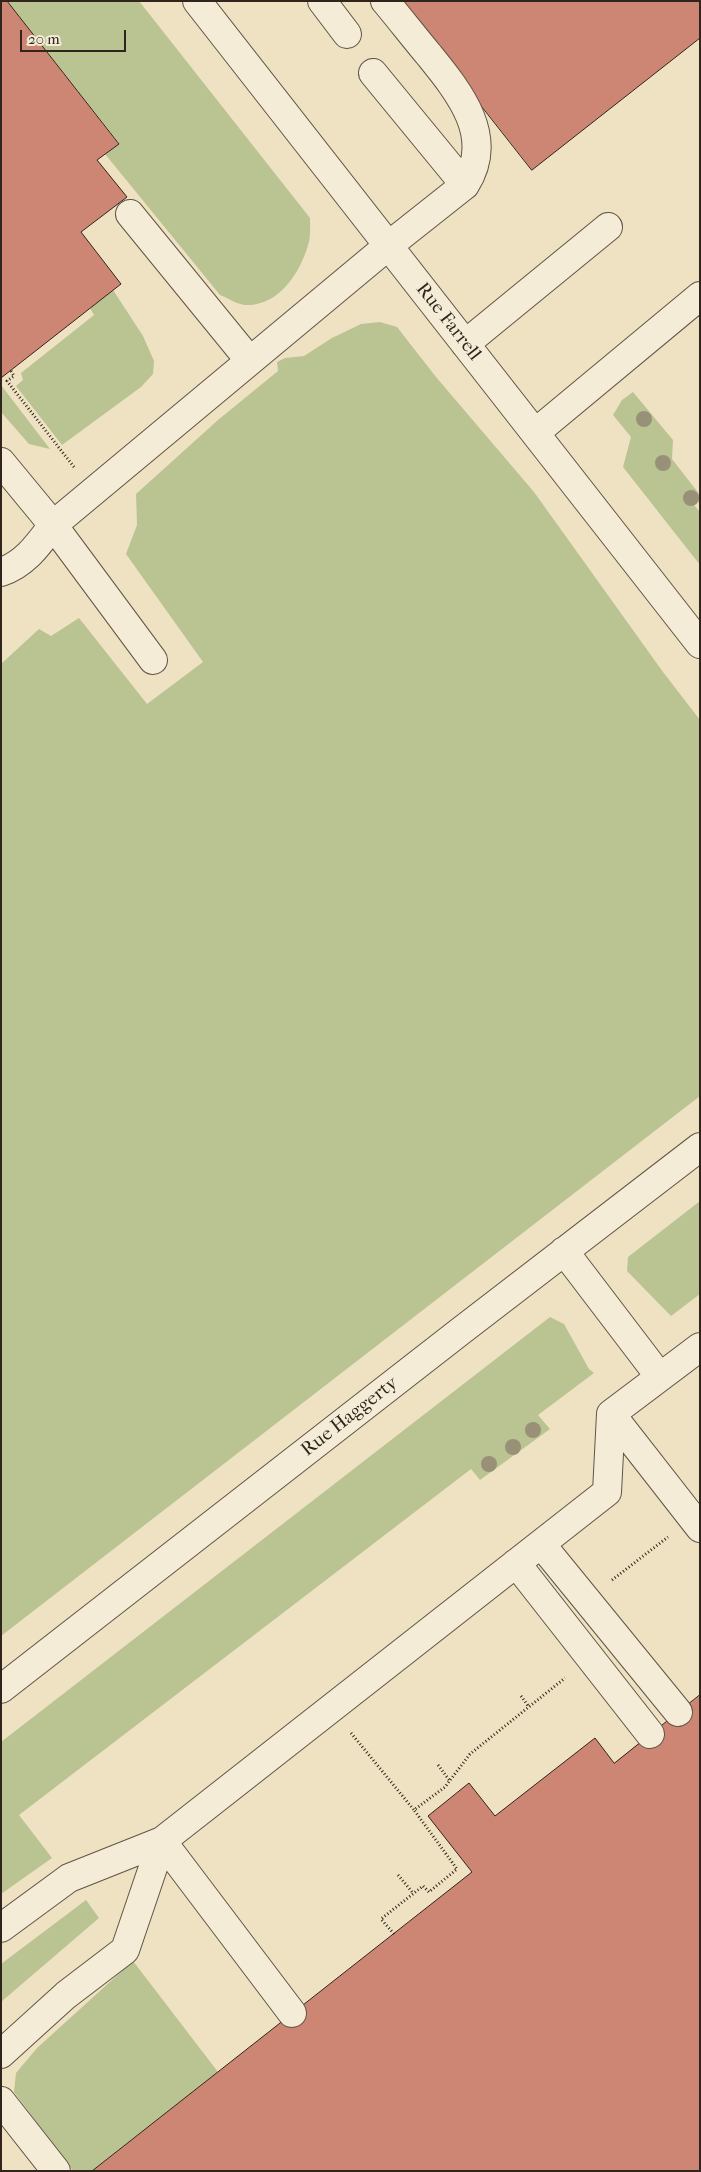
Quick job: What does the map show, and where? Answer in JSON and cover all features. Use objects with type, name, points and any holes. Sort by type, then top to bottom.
[{"type":"street","points":[[322,1],[347,34]]},
{"type":"street","points":[[6,573],[32,553],[53,525],[388,246],[465,185],[474,172],[477,152],[475,130],[466,105],[447,77],[385,1]]},
{"type":"street","name":"Rue Farrell","points":[[208,5],[388,246],[700,644]]},
{"type":"street","points":[[373,73],[465,185]]},
{"type":"street","points":[[130,214],[250,361]]},
{"type":"street","points":[[465,344],[608,227]]},
{"type":"street","points":[[535,433],[700,296]]},
{"type":"street","points":[[1,462],[53,525],[153,660]]},
{"type":"street","name":"Rue Haggerty","points":[[1,1688],[700,1147]]},
{"type":"street","points":[[564,1251],[660,1377]]},
{"type":"street","points":[[611,1414],[700,1347]]},
{"type":"street","points":[[611,1414],[696,1523]]},
{"type":"street","points":[[1,1928],[69,1878],[162,1841],[607,1492],[611,1414]]},
{"type":"street","points":[[540,1544],[678,1712]]},
{"type":"street","points":[[516,1564],[650,1734]]},
{"type":"street","points":[[162,1841],[292,2013]]},
{"type":"street","points":[[1,2054],[66,1995],[124,1950],[162,1841]]},
{"type":"street","points":[[1,2101],[56,2171]]},
{"type":"path","points":[[11,371],[14,376],[7,381],[58,447]]},
{"type":"path","points":[[605,1586],[696,1523]]},
{"type":"path","points":[[414,1810],[445,1787],[470,1754],[566,1678]]},
{"type":"path","points":[[520,1696],[529,1707]]},
{"type":"path","points":[[331,1708],[414,1810],[457,1869],[429,1892],[423,1886],[381,1919],[394,1934]]},
{"type":"path","points":[[438,1765],[450,1781]]},
{"type":"path","points":[[398,1875],[413,1894]]},
{"type":"green space","points":[[7,1],[139,1],[310,218],[310,239],[300,266],[294,277],[278,294],[258,304],[246,305],[236,303],[220,295],[105,154],[119,143]]},
{"type":"green space","points":[[113,290],[143,336],[154,361],[153,374],[141,387],[62,445],[16,386],[23,380],[21,373],[94,315],[90,308]]},
{"type":"green space","points":[[380,322],[397,327],[436,377],[534,492],[663,672],[700,720],[700,1096],[1,1636],[1,664],[39,629],[51,636],[79,618],[147,704],[203,662],[126,554],[137,525],[136,494],[218,420],[278,371],[277,362],[285,358],[304,356],[332,338],[361,324]]},
{"type":"green space","points":[[1,385],[50,449],[29,444],[1,412]]},
{"type":"green space","points":[[633,392],[673,440],[672,459],[700,495],[700,504],[697,501],[693,504],[700,512],[700,565],[623,467],[631,437],[613,415],[622,400]]},
{"type":"green space","points":[[700,1201],[700,1294],[671,1316],[627,1271],[628,1257]]},
{"type":"green space","points":[[550,1317],[564,1324],[589,1369],[594,1373],[538,1415],[550,1429],[480,1480],[471,1469],[19,1815],[52,1858],[1,1894],[1,1742]]},
{"type":"green space","points":[[86,1900],[99,1918],[1,2002],[1,1964]]},
{"type":"green space","points":[[133,1961],[218,2072],[92,2171],[73,2171],[14,2092],[16,2073],[37,2048]]},
{"type":"building","points":[[1,1],[7,1],[119,144],[97,160],[127,197],[81,232],[121,284],[1,378]]},
{"type":"building","points":[[399,1],[700,1],[700,38],[532,170]]},
{"type":"building","points":[[700,1695],[700,2171],[92,2171],[472,1872],[428,1816],[469,1783],[495,1816],[595,1738],[614,1763]]}]
